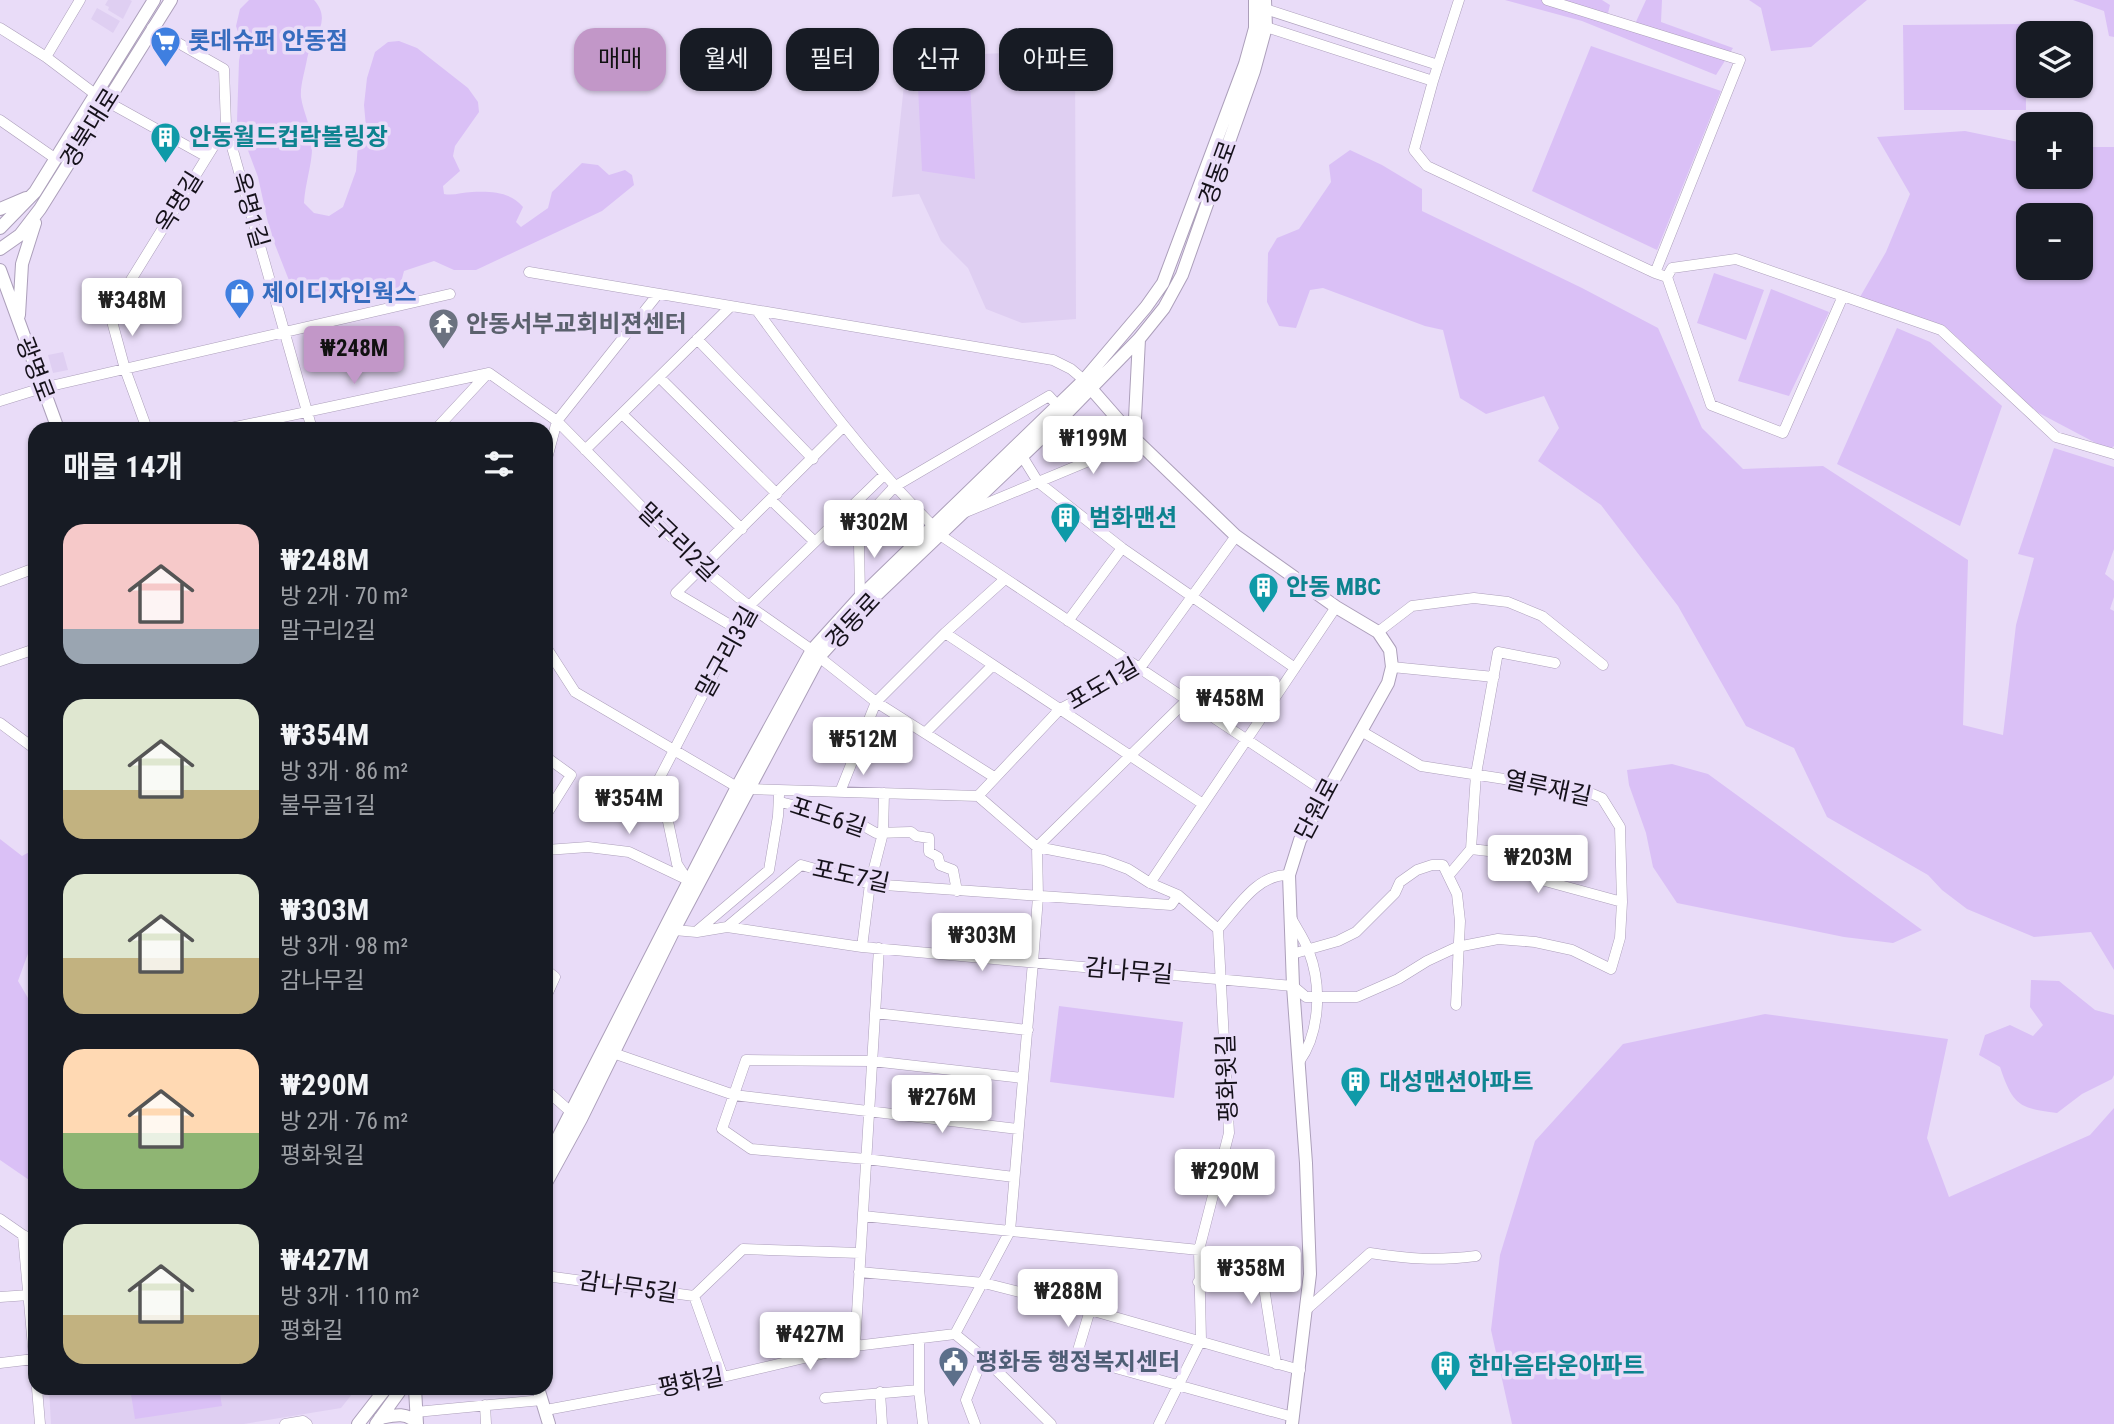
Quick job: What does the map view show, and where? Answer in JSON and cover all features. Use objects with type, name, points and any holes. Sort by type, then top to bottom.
[{"type":"street","points":[[46,57],[80,0]]},
{"type":"street","name":"경북대로","points":[[0,228],[35,192],[154,0]]},
{"type":"street","name":"경북대로","points":[[0,250],[20,235],[40,209],[171,0]]},
{"type":"street","points":[[1459,0],[1414,150],[1427,166],[1667,277]]},
{"type":"street","points":[[1547,0],[1740,60],[1655,273]]},
{"type":"street","points":[[1262,3],[1438,65]]},
{"type":"street","name":"경동로","points":[[816,653],[1058,406],[1088,384],[1139,339],[1164,309],[1182,275],[1245,100],[1265,27],[1262,3]]},
{"type":"street","name":"경동로","points":[[553,1148],[816,653],[860,597],[937,531],[962,514],[1057,423],[1168,274],[1245,64],[1262,3]]},
{"type":"street","points":[[1265,27],[1433,81]]},
{"type":"street","points":[[0,28],[46,57],[95,94]]},
{"type":"street","name":"옥명1길","points":[[152,28],[224,69],[226,126],[310,422]]},
{"type":"street","name":"옥명길","points":[[106,102],[207,157],[110,314],[125,369],[144,422]]},
{"type":"street","points":[[0,120],[56,159]]},
{"type":"street","points":[[207,157],[226,126]]},
{"type":"street","points":[[0,209],[20,202],[35,192]]},
{"type":"street","points":[[20,329],[19,291],[22,264],[40,209]]},
{"type":"street","points":[[1843,296],[1783,433],[1711,405],[1667,277],[1672,268],[1736,259],[1843,296],[1941,330],[2056,437],[2114,454]]},
{"type":"street","name":"광명로","points":[[0,270],[55,422]]},
{"type":"street","points":[[529,272],[1054,360],[1071,369],[1088,384],[1135,439],[1236,536],[1336,607],[1378,632],[1390,650],[1392,667],[1494,677]]},
{"type":"street","points":[[0,401],[42,388],[450,295]]},
{"type":"street","points":[[553,436],[557,421],[658,295]]},
{"type":"street","points":[[0,307],[20,329]]},
{"type":"street","points":[[584,450],[730,307]]},
{"type":"street","points":[[758,312],[843,427],[894,487],[937,531],[1325,792]]},
{"type":"street","points":[[697,339],[813,459]]},
{"type":"street","points":[[1135,439],[1139,339]]},
{"type":"street","points":[[258,422],[489,373]]},
{"type":"street","points":[[443,422],[489,373]]},
{"type":"street","name":"말구리2길","points":[[489,373],[557,421],[702,568],[749,606],[816,653],[876,702],[994,777]]},
{"type":"street","points":[[659,377],[814,541]]},
{"type":"street","points":[[860,597],[859,543],[870,513],[894,487],[1049,396],[1058,406]]},
{"type":"street","points":[[622,414],[742,529]]},
{"type":"street","points":[[1057,423],[1135,439]]},
{"type":"street","points":[[737,629],[676,593],[843,427]]},
{"type":"street","points":[[962,514],[1135,439]]},
{"type":"street","points":[[1022,456],[1038,482],[1122,548],[1295,668]]},
{"type":"street","name":"말구리3길","points":[[693,884],[677,864],[659,779],[749,606],[884,475]]},
{"type":"street","name":"포도1길","points":[[978,796],[1060,709],[1140,668],[1236,536]]},
{"type":"street","points":[[1068,621],[1122,548]]},
{"type":"street","points":[[0,581],[28,571]]},
{"type":"street","points":[[840,792],[876,702],[945,633],[1005,579]]},
{"type":"street","points":[[1378,632],[1412,606],[1474,598],[1508,602],[1542,616],[1603,665]]},
{"type":"street","points":[[1150,883],[1336,607]]},
{"type":"street","points":[[945,633],[1203,804]]},
{"type":"street","points":[[0,661],[28,651]]},
{"type":"street","points":[[1449,876],[1471,849],[1476,774],[1498,652],[1555,663]]},
{"type":"street","points":[[553,657],[575,692],[742,788],[978,796],[1037,847],[1104,860],[1128,869],[1150,883],[1178,895],[1218,929],[1268,877],[1289,875]]},
{"type":"street","points":[[925,733],[993,665]]},
{"type":"street","name":"단원로","points":[[1292,1420],[1310,1274],[1289,875],[1300,840],[1388,683],[1392,667]]},
{"type":"street","points":[[1051,1424],[983,1357],[955,1334],[1010,1231],[1038,897],[1037,847],[1187,700]]},
{"type":"street","points":[[0,723],[28,744]]},
{"type":"street","name":"열루재길","points":[[1361,731],[1421,766],[1588,792],[1602,798],[1620,827],[1620,938],[1611,969],[1573,950],[1535,942],[1498,939],[1457,947]]},
{"type":"street","points":[[553,762],[571,775],[553,804]]},
{"type":"street","points":[[778,790],[780,802]]},
{"type":"street","points":[[862,947],[870,884],[883,833],[884,793]]},
{"type":"street","name":"포도6길","points":[[697,932],[769,870],[780,802],[801,807],[813,816],[853,820],[876,833],[911,832],[916,836],[929,838],[929,852],[938,857],[940,865],[953,870],[957,891]]},
{"type":"street","points":[[553,850],[588,847],[629,852],[693,884]]},
{"type":"street","points":[[1471,849],[1523,855],[1534,878],[1622,902]]},
{"type":"street","name":"포도7길","points":[[727,927],[801,865],[870,884],[957,891],[1171,905],[1178,895]]},
{"type":"street","points":[[1292,954],[1338,942],[1356,932],[1395,893],[1400,882],[1417,870],[1443,865],[1457,894],[1460,921],[1456,1006]]},
{"type":"street","name":"경동로","points":[[553,1170],[674,930],[693,884]]},
{"type":"street","points":[[1290,917],[1309,951],[1317,997],[1312,1039],[1299,1062]]},
{"type":"street","name":"감나무길","points":[[674,930],[697,932],[727,927],[862,947],[1293,986],[1306,997],[1317,997]]},
{"type":"street","name":"평화윗길","points":[[1201,1340],[1199,1250],[1229,1133],[1218,929]]},
{"type":"street","points":[[1317,997],[1357,997],[1398,979],[1457,947]]},
{"type":"street","points":[[855,1346],[878,948]]},
{"type":"street","points":[[875,1013],[1028,1030]]},
{"type":"street","points":[[613,1054],[734,1095],[1018,1129]]},
{"type":"street","points":[[1014,1177],[866,1159],[751,1149],[722,1129],[746,1059],[872,1061],[1022,1078]]},
{"type":"street","points":[[553,1096],[572,1113]]},
{"type":"street","points":[[863,1216],[1199,1250]]},
{"type":"street","points":[[0,1219],[28,1238]]},
{"type":"street","points":[[23,1235],[28,1285]]},
{"type":"street","name":"감나무5길","points":[[553,1277],[694,1296],[743,1249],[860,1253]]},
{"type":"street","points":[[1306,1310],[1370,1253],[1438,1261],[1476,1256]]},
{"type":"street","points":[[859,1272],[984,1283],[1201,1340],[1300,1370]]},
{"type":"street","points":[[1198,1282],[1263,1281],[1276,1364]]},
{"type":"street","points":[[0,1297],[28,1295]]},
{"type":"street","points":[[694,1296],[723,1377]]},
{"type":"street","points":[[1090,1310],[1076,1357],[1292,1420]]},
{"type":"street","name":"평화길","points":[[417,1420],[485,1405],[723,1377],[855,1346],[955,1334]]},
{"type":"street","points":[[919,1339],[919,1390],[923,1424]]},
{"type":"street","points":[[1159,1424],[1201,1340]]},
{"type":"street","points":[[975,1424],[966,1401],[983,1357]]},
{"type":"street","points":[[0,1363],[28,1360]]},
{"type":"street","points":[[825,1398],[919,1390]]},
{"type":"street","points":[[880,1392],[882,1424]]},
{"type":"street","points":[[38,1395],[40,1424]]},
{"type":"street","points":[[358,1424],[381,1395]]},
{"type":"street","points":[[378,1421],[397,1395]]},
{"type":"street","points":[[415,1395],[417,1420]]},
{"type":"street","points":[[542,1399],[549,1424]]},
{"type":"street","points":[[485,1405],[486,1424]]},
{"type":"street","points":[[378,1421],[401,1415],[417,1420]]},
{"type":"street","points":[[285,1424],[303,1421],[307,1424]]},
{"type":"shaded area","points":[[108,0],[132,1],[123,19],[108,10],[109,7],[105,5]]},
{"type":"shaded area","points":[[249,0],[314,0],[320,8],[321,23],[309,52],[301,93],[312,144],[304,203],[314,213],[329,216],[343,207],[356,171],[358,143],[366,127],[364,105],[367,78],[375,52],[388,42],[399,41],[417,48],[468,88],[478,102],[479,112],[455,146],[453,156],[460,171],[443,186],[444,194],[486,192],[507,195],[523,207],[516,222],[521,227],[548,208],[552,192],[582,163],[598,165],[609,175],[625,170],[632,175],[634,185],[602,211],[476,270],[454,270],[434,261],[404,271],[399,290],[369,294],[314,294],[290,283],[270,232],[258,177],[237,121],[242,44],[236,26],[240,9]]},
{"type":"shaded area","points":[[1505,0],[1602,0],[1610,5],[1607,17],[1634,26],[1646,0],[1662,0],[1661,22],[1733,48],[1716,75],[1582,21]]},
{"type":"shaded area","points":[[1749,0],[1867,0],[1811,47],[1771,51],[1761,8]]},
{"type":"shaded area","points":[[2073,0],[2114,0],[2114,37],[2109,36],[2104,11]]},
{"type":"shaded area","points":[[97,8],[120,21],[113,33],[91,19]]},
{"type":"shaded area","points":[[2016,24],[2016,98],[2026,98],[2026,110],[1904,110],[1903,25]]},
{"type":"shaded area","points":[[1591,46],[1721,91],[1657,250],[1532,191]]},
{"type":"shaded area","points":[[999,53],[999,91],[1075,91],[1076,319],[1022,323],[986,309],[968,268],[941,241],[919,194],[892,197],[903,91],[985,91],[985,54]]},
{"type":"shaded area","points":[[918,91],[970,91],[975,179],[922,171]]},
{"type":"shaded area","points":[[1965,131],[2016,142],[2016,189],[2093,189],[2093,147],[2114,147],[2114,446],[2109,450],[2037,412],[1947,328],[1860,297],[1886,252],[1910,194],[1877,137]]},
{"type":"shaded area","points":[[1350,150],[1422,189],[1422,211],[1658,328],[1702,428],[1743,469],[1823,466],[1968,560],[1963,725],[2003,735],[2016,625],[2034,558],[2018,554],[2054,448],[2114,467],[2114,549],[2105,574],[2114,581],[2114,597],[2110,609],[2114,611],[2114,970],[2091,932],[2034,937],[1967,909],[1942,890],[1928,875],[1827,817],[1794,748],[1746,726],[1678,606],[1601,505],[1538,461],[1559,428],[1544,396],[1486,414],[1460,398],[1443,330],[1425,326],[1323,288],[1310,290],[1296,328],[1279,326],[1267,302],[1268,253],[1277,238],[1299,229],[1331,182],[1329,165]]},
{"type":"shaded area","points":[[1714,273],[1764,290],[1746,340],[1697,323]]},
{"type":"shaded area","points":[[1771,289],[1829,312],[1789,396],[1738,381]]},
{"type":"shaded area","points":[[1897,328],[1930,342],[2002,406],[1960,526],[1837,464]]},
{"type":"shaded area","points":[[63,352],[68,370],[53,373],[48,355]]},
{"type":"shaded area","points":[[1672,764],[1708,774],[1922,930],[1893,943],[1844,937],[1677,903],[1653,867],[1627,770]]},
{"type":"shaded area","points":[[0,839],[22,856],[28,853],[28,954],[18,981],[28,998],[28,1179],[0,1160]]},
{"type":"shaded area","points":[[2031,980],[2059,981],[2095,1010],[2114,1015],[2112,1079],[2082,1094],[2057,1113],[2033,1109],[2019,1102],[2009,1090],[2000,1067],[1979,1055],[1985,1035],[2010,1025],[2033,1036],[2043,1025],[2030,1007]]},
{"type":"shaded area","points":[[1059,1006],[1183,1022],[1174,1098],[1050,1082]]},
{"type":"shaded area","points":[[1765,1014],[1948,1039],[1927,1138],[1949,1197],[2090,1135],[2114,1108],[2114,1424],[1512,1424],[1491,1330],[1500,1255],[1535,1141],[1623,1044]]},
{"type":"shaded area","points":[[49,1395],[351,1395],[341,1408],[244,1424],[51,1424]]},
{"type":"shaded area","points":[[131,1395],[220,1395],[222,1406],[135,1419]]},
{"type":"place","name":"롯데슈퍼 안동점","points":[[165,68]]},
{"type":"place","name":"안동월드컵락볼링장","points":[[166,164]]},
{"type":"place","name":"제이디자인웍스","points":[[239,320]]},
{"type":"place","name":"안동서부교회비젼센터","points":[[443,351]]},
{"type":"place","name":"범화맨션","points":[[1066,545]]},
{"type":"place","name":"안동 MBC","points":[[1263,614]]},
{"type":"place","name":"대성맨션아파트","points":[[1356,1109]]},
{"type":"place","name":"평화동 행정복지센터","points":[[953,1389]]},
{"type":"place","name":"한마음타운아파트","points":[[1445,1393]]}]
